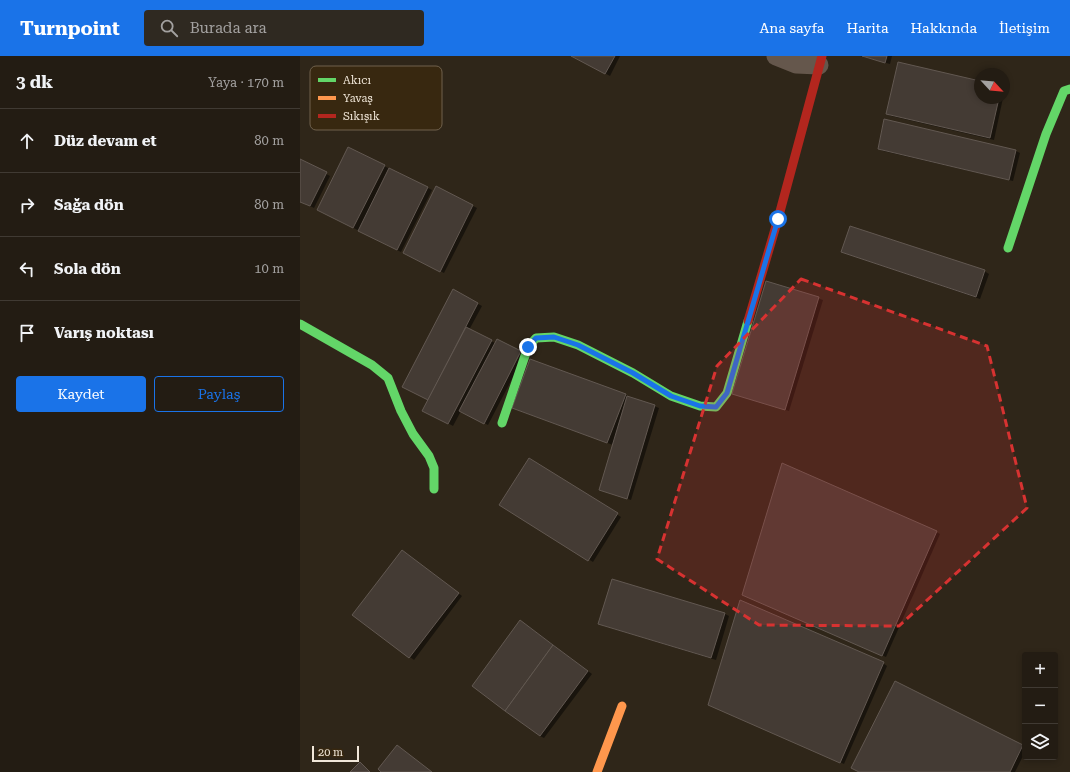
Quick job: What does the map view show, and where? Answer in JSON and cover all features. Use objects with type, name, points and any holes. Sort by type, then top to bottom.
[{"type":"street","points":[[502,423],[528,347],[536,338],[554,337],[578,345],[633,373],[671,396],[700,406],[716,407],[727,393],[778,219],[821,60],[796,64],[776,56]]},
{"type":"street","points":[[1008,248],[1046,134],[1064,91],[1070,89]]},
{"type":"street","points":[[300,324],[372,365],[388,378],[401,411],[413,434],[429,456],[434,468],[434,489]]},
{"type":"street","points":[[597,772],[622,706]]},
{"type":"highlighted area","points":[[801,279],[987,346],[1027,508],[899,626],[759,625],[657,559],[717,366]]},
{"type":"building","points":[[571,56],[615,56],[605,74]]},
{"type":"building","points":[[862,56],[887,56],[885,63]]},
{"type":"building","points":[[898,62],[974,80],[974,104],[998,104],[990,138],[886,114]]},
{"type":"building","points":[[884,119],[1016,150],[1009,180],[878,149]]},
{"type":"building","points":[[348,147],[385,165],[353,228],[317,210]]},
{"type":"building","points":[[300,159],[327,172],[310,206],[300,202]]},
{"type":"building","points":[[389,168],[428,187],[397,250],[358,231]]},
{"type":"building","points":[[436,186],[473,205],[440,272],[403,253]]},
{"type":"building","points":[[850,226],[985,270],[976,297],[841,252]]},
{"type":"building","points":[[766,281],[819,297],[785,410],[732,394]]},
{"type":"building","points":[[453,289],[478,303],[428,400],[402,387]]},
{"type":"building","points":[[466,327],[492,340],[448,424],[422,411]]},
{"type":"building","points":[[497,339],[521,351],[484,424],[459,411]]},
{"type":"building","points":[[530,359],[626,394],[607,443],[512,408]]},
{"type":"building","points":[[627,396],[655,405],[627,499],[599,490]]},
{"type":"building","points":[[529,458],[618,513],[588,561],[499,505]]},
{"type":"building","points":[[782,463],[937,531],[882,656],[742,595]]},
{"type":"building","points":[[402,550],[459,593],[409,658],[352,615]]},
{"type":"building","points":[[612,579],[725,613],[711,658],[598,624]]},
{"type":"building","points":[[740,600],[884,662],[840,763],[708,705]]},
{"type":"building","points":[[520,620],[553,645],[505,711],[472,686]]},
{"type":"building","points":[[553,645],[588,671],[540,736],[505,711]]},
{"type":"building","points":[[895,681],[1022,744],[1010,772],[859,772],[851,768]]},
{"type":"building","points":[[397,745],[432,772],[381,772],[378,769]]},
{"type":"building","points":[[360,762],[370,772],[350,772]]},
{"type":"traffic: fast","points":[[1008,248],[1046,134],[1064,91],[1070,89]]},
{"type":"traffic: fast","points":[[502,423],[528,347],[536,338],[554,337],[578,345],[633,373],[671,396],[700,406],[716,407],[727,393],[748,321]]},
{"type":"traffic: fast","points":[[300,324],[372,365],[388,378],[401,411],[413,434],[429,456],[434,468],[434,489]]},
{"type":"traffic: slow","points":[[597,772],[622,706]]},
{"type":"traffic: jam","points":[[748,321],[778,219],[822,56]]},
{"type":"route","points":[[528,347],[536,338],[554,337],[578,345],[633,373],[671,396],[700,406],[716,407],[727,393],[778,219]]}]
